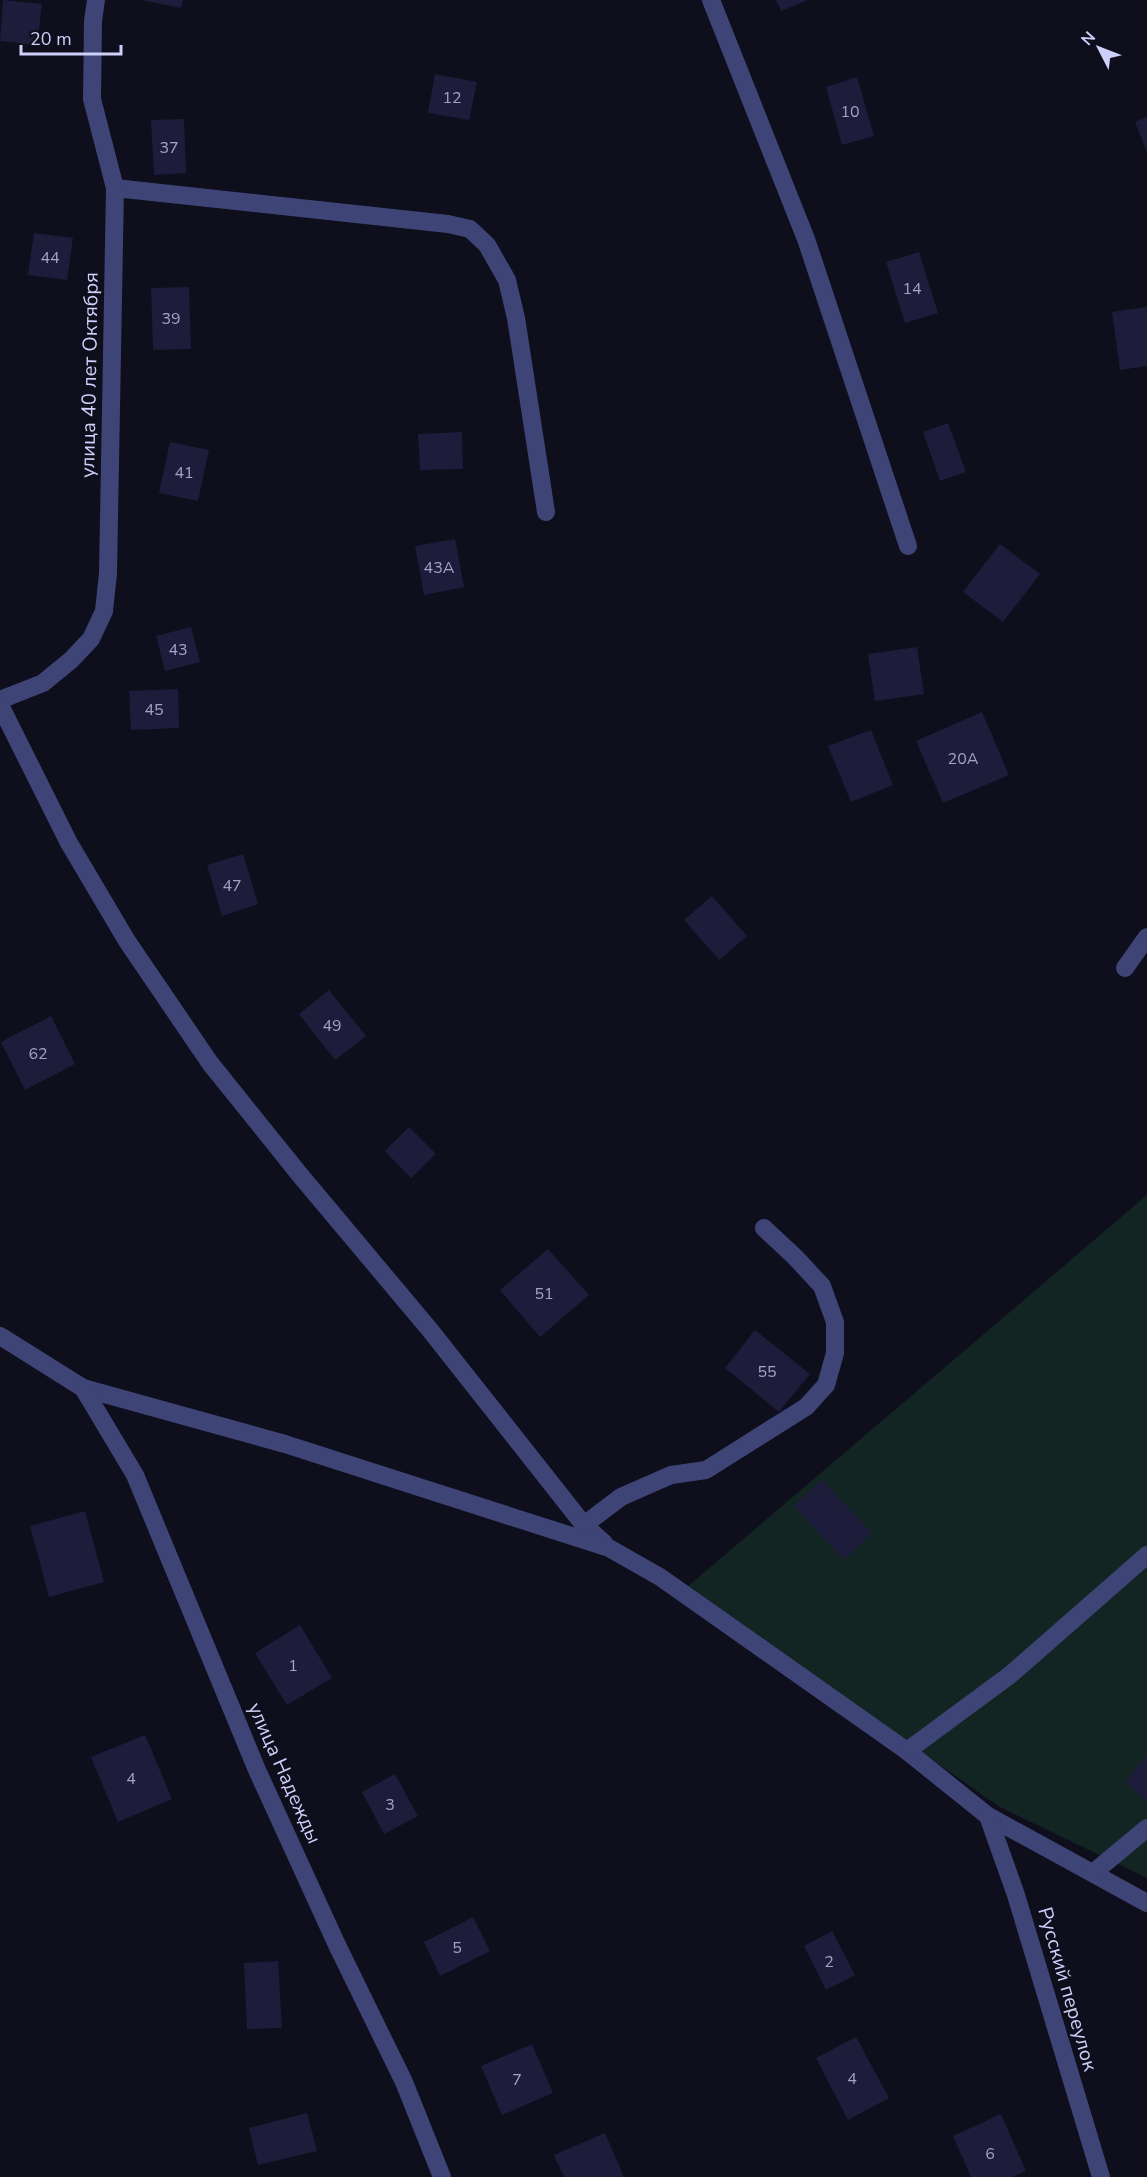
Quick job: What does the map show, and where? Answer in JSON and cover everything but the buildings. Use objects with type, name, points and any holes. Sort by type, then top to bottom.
[{"type":"street","name":"улица 40 лет Октября","points":[[0,700],[43,682],[71,660],[91,639],[104,610],[108,573],[115,188],[92,99],[93,21],[96,0]]},
{"type":"street","points":[[711,0],[806,239],[908,546]]},
{"type":"street","points":[[115,188],[448,224],[470,229],[487,245],[507,280],[516,318],[546,512]]},
{"type":"street","points":[[0,705],[69,843],[127,941],[210,1063],[430,1330],[584,1525],[609,1548]]},
{"type":"street","points":[[1125,968],[1147,937]]},
{"type":"street","points":[[584,1525],[621,1497],[671,1475],[706,1470],[806,1407],[826,1385],[835,1353],[835,1322],[822,1286],[764,1228]]},
{"type":"street","points":[[0,1336],[83,1388],[285,1444],[609,1548],[660,1577],[908,1751],[988,1816],[1147,1903]]},
{"type":"street","name":"улица Надежды","points":[[83,1388],[135,1475],[257,1770],[337,1945],[404,2082],[442,2177]]},
{"type":"street","points":[[908,1751],[1010,1675],[1147,1555]]},
{"type":"street","name":"Русский переулок","points":[[988,1816],[1016,1895],[1101,2177]]},
{"type":"street","points":[[1093,1873],[1147,1828]]},
{"type":"green space","points":[[1147,1195],[1147,1878],[998,1806],[687,1587]]}]
